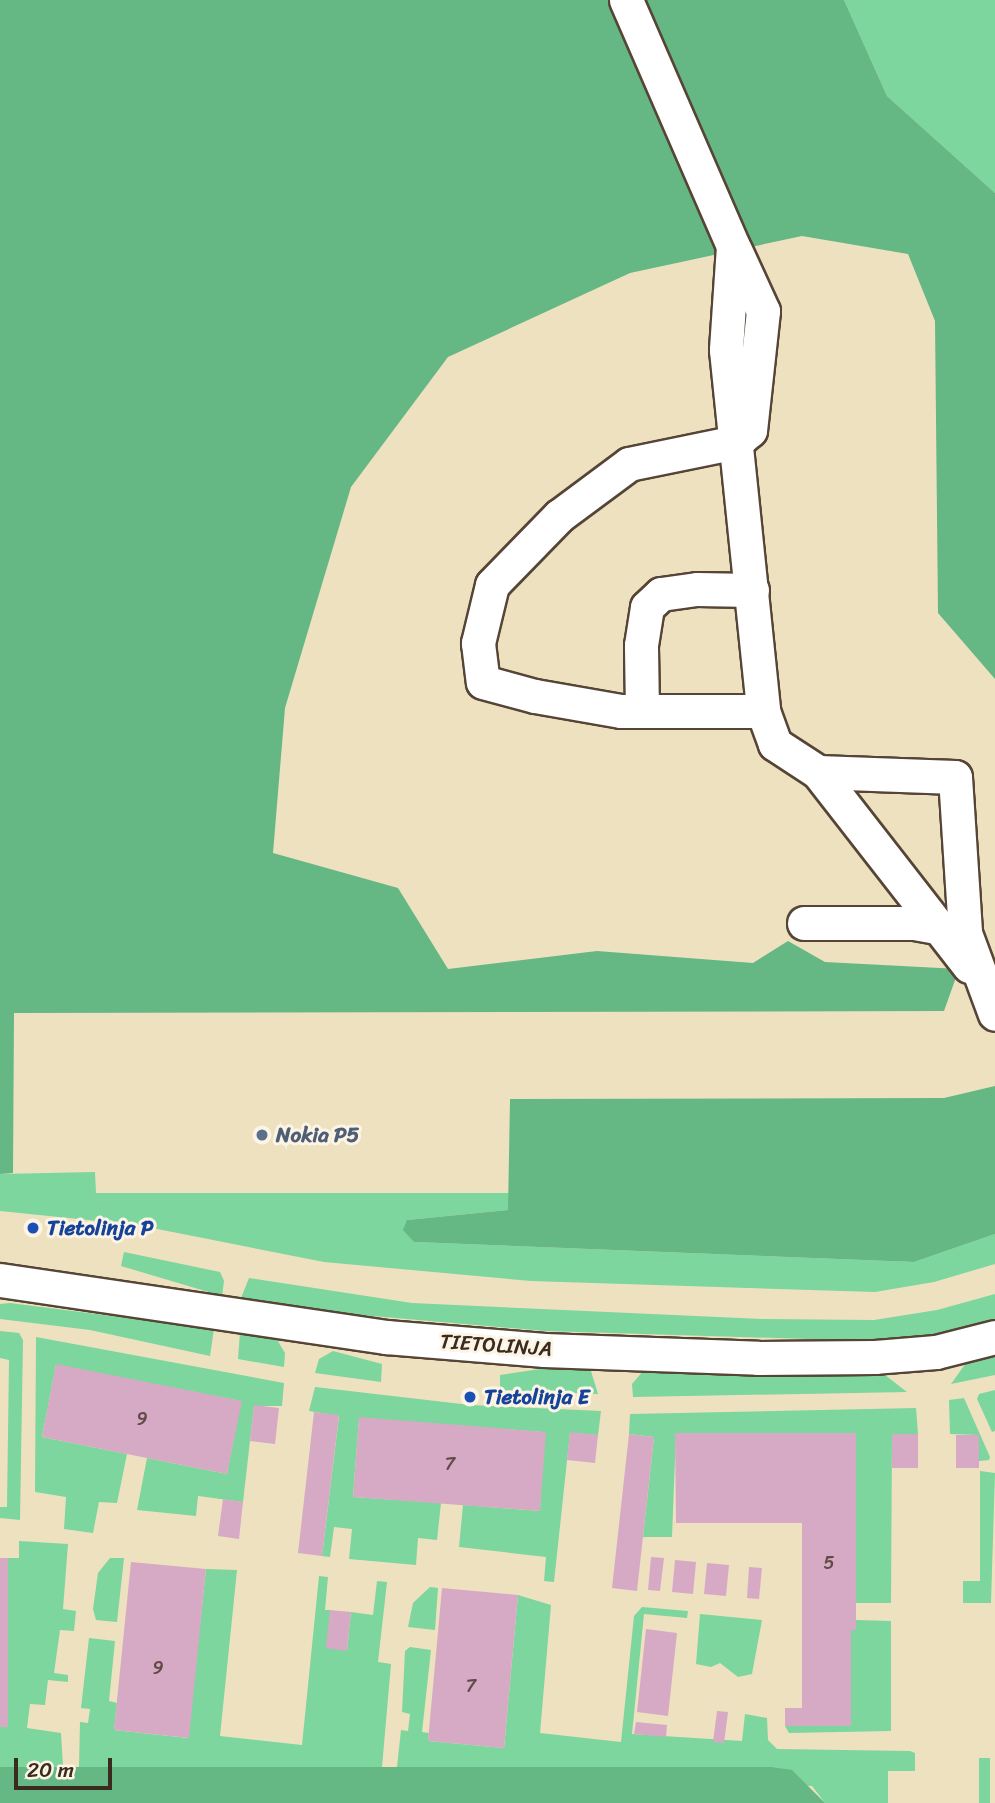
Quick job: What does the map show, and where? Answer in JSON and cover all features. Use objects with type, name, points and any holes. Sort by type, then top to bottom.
[{"type":"street","points":[[626,0],[733,246],[726,350],[763,711],[775,744],[818,772],[978,978]]},
{"type":"street","points":[[736,442],[629,464],[559,516],[492,585],[478,643],[483,682],[535,696],[642,711],[763,711]]},
{"type":"street","points":[[642,711],[641,645],[647,607],[662,594],[697,589],[752,590]]},
{"type":"street","points":[[818,772],[955,777],[965,933],[978,978],[995,1014]]},
{"type":"street","points":[[804,923],[914,923],[941,928]]},
{"type":"street","name":"TIETOLINJA","points":[[0,1280],[386,1336],[544,1350],[758,1358],[875,1357],[936,1352],[995,1338]]},
{"type":"green space","points":[[0,0],[844,0],[887,96],[995,193],[995,679],[938,613],[935,321],[908,254],[802,236],[630,273],[448,357],[351,487],[285,708],[273,853],[398,888],[448,969],[597,951],[753,963],[788,941],[825,962],[959,969],[944,1011],[14,1013],[13,1173],[0,1174]]},
{"type":"green space","points":[[844,0],[995,0],[995,193],[887,96]]},
{"type":"green space","points":[[995,1086],[995,1234],[914,1262],[414,1242],[403,1230],[407,1220],[508,1210],[510,1099],[944,1098]]},
{"type":"green space","points":[[95,1172],[96,1193],[510,1193],[508,1210],[407,1220],[414,1242],[914,1262],[995,1234],[995,1264],[934,1282],[875,1292],[531,1281],[324,1262],[137,1225],[0,1211],[0,1174]]},
{"type":"green space","points":[[124,1252],[220,1272],[224,1281],[222,1296],[121,1266]]},
{"type":"green space","points":[[249,1278],[412,1303],[762,1319],[874,1320],[937,1310],[995,1294],[995,1319],[938,1334],[874,1341],[545,1331],[315,1311],[241,1298]]},
{"type":"green space","points":[[10,1303],[214,1329],[210,1356],[90,1330],[0,1319],[0,1304]]},
{"type":"green space","points":[[0,1331],[19,1333],[23,1340],[20,1520],[0,1518],[0,1507],[7,1507],[9,1360],[0,1358]]},
{"type":"green space","points":[[240,1332],[276,1338],[285,1353],[284,1367],[238,1359]]},
{"type":"green space","points":[[36,1337],[284,1383],[282,1406],[254,1406],[243,1502],[198,1496],[196,1516],[137,1510],[147,1458],[227,1474],[241,1401],[56,1365],[42,1437],[127,1454],[117,1503],[99,1502],[93,1533],[64,1529],[66,1497],[35,1492]]},
{"type":"green space","points":[[333,1351],[382,1364],[381,1382],[315,1373],[319,1359]]},
{"type":"green space","points":[[995,1357],[995,1375],[951,1384],[966,1363]]},
{"type":"green space","points":[[554,1367],[590,1368],[598,1394],[500,1390],[500,1375]]},
{"type":"green space","points":[[644,1370],[885,1375],[907,1392],[633,1397],[632,1384]]},
{"type":"green space","points":[[315,1387],[470,1405],[601,1411],[598,1435],[570,1433],[554,1582],[544,1581],[546,1557],[459,1547],[463,1505],[540,1511],[543,1432],[359,1418],[353,1497],[441,1503],[437,1540],[418,1538],[416,1565],[349,1559],[352,1529],[334,1527],[330,1557],[322,1556],[339,1416],[309,1411]]},
{"type":"green space","points":[[995,1390],[995,1431],[992,1432],[977,1399],[979,1394]]},
{"type":"green space","points":[[964,1398],[989,1460],[979,1461],[978,1435],[950,1434],[949,1400]]},
{"type":"green space","points":[[916,1408],[918,1434],[892,1435],[891,1603],[856,1603],[855,1433],[676,1433],[672,1537],[643,1537],[654,1437],[629,1434],[630,1414]]},
{"type":"green space","points":[[980,1471],[995,1473],[991,1603],[963,1603],[963,1581],[980,1581]]},
{"type":"green space","points":[[19,1541],[68,1544],[63,1609],[76,1611],[74,1631],[60,1630],[54,1673],[68,1675],[68,1682],[48,1680],[45,1705],[30,1704],[27,1728],[61,1733],[63,1767],[0,1767],[0,1727],[8,1727],[8,1558],[19,1558]]},
{"type":"green space","points":[[110,1558],[124,1558],[117,1622],[96,1620],[93,1609],[98,1573]]},
{"type":"green space","points":[[206,1569],[237,1570],[220,1736],[302,1745],[319,1576],[328,1577],[325,1610],[330,1610],[347,1651],[351,1612],[373,1615],[377,1581],[387,1582],[378,1662],[391,1664],[382,1767],[79,1767],[80,1722],[88,1723],[90,1709],[81,1708],[89,1638],[115,1641],[109,1701],[117,1703],[114,1730],[188,1738]]},
{"type":"green space","points":[[430,1587],[438,1588],[435,1630],[408,1627],[413,1603]]},
{"type":"green space","points":[[518,1595],[551,1605],[540,1733],[621,1742],[634,1616],[642,1607],[688,1611],[687,1618],[644,1614],[632,1734],[742,1741],[745,1714],[767,1718],[768,1740],[777,1749],[910,1751],[915,1753],[915,1771],[888,1771],[888,1803],[825,1803],[812,1786],[397,1767],[401,1730],[408,1731],[410,1714],[402,1712],[405,1651],[410,1647],[431,1650],[422,1732],[429,1733],[428,1741],[504,1748]]},
{"type":"green space","points":[[700,1614],[762,1620],[752,1674],[738,1677],[720,1663],[711,1667],[696,1664]]},
{"type":"green space","points":[[856,1620],[891,1621],[891,1731],[789,1733],[785,1726],[851,1725],[851,1630],[856,1630]]},
{"type":"green space","points":[[979,1758],[990,1758],[990,1803],[979,1803]]},
{"type":"green space","points":[[0,1767],[771,1767],[792,1770],[825,1803],[0,1803]]},
{"type":"building","points":[[56,1364],[242,1401],[227,1474],[42,1437]]},
{"type":"building","points":[[254,1405],[279,1408],[275,1444],[250,1441]]},
{"type":"building","points":[[314,1412],[339,1415],[322,1556],[298,1553]]},
{"type":"building","points":[[359,1417],[546,1432],[540,1511],[353,1497]]},
{"type":"building","points":[[570,1432],[598,1435],[595,1463],[567,1460]]},
{"type":"building","points":[[675,1433],[856,1433],[856,1630],[851,1630],[851,1726],[785,1726],[785,1708],[802,1708],[802,1523],[676,1523]]},
{"type":"building","points":[[629,1434],[654,1437],[637,1591],[612,1588]]},
{"type":"building","points":[[892,1434],[918,1434],[918,1468],[892,1468]]},
{"type":"building","points":[[956,1435],[979,1435],[979,1468],[956,1468]]},
{"type":"building","points":[[223,1499],[243,1502],[239,1539],[218,1536]]},
{"type":"building","points":[[651,1557],[664,1558],[660,1591],[648,1590]]},
{"type":"building","points":[[0,1558],[8,1558],[8,1727],[0,1727]]},
{"type":"building","points":[[675,1560],[696,1562],[693,1594],[672,1592]]},
{"type":"building","points":[[131,1562],[206,1569],[189,1738],[114,1730]]},
{"type":"building","points":[[707,1563],[729,1565],[726,1596],[704,1594]]},
{"type":"building","points":[[749,1567],[762,1568],[759,1599],[747,1598]]},
{"type":"building","points":[[442,1588],[518,1595],[504,1748],[428,1741]]},
{"type":"building","points":[[330,1610],[351,1612],[347,1651],[326,1648]]},
{"type":"building","points":[[646,1629],[677,1633],[668,1716],[637,1712]]},
{"type":"building","points":[[717,1711],[728,1712],[724,1743],[713,1742]]},
{"type":"building","points":[[636,1722],[667,1725],[666,1737],[634,1734]]},
{"type":"place","name":"Nokia P5","points":[[262,1135]]},
{"type":"place","name":"Tietolinja P","points":[[33,1228]]},
{"type":"place","name":"Tietolinja E","points":[[470,1397]]}]
